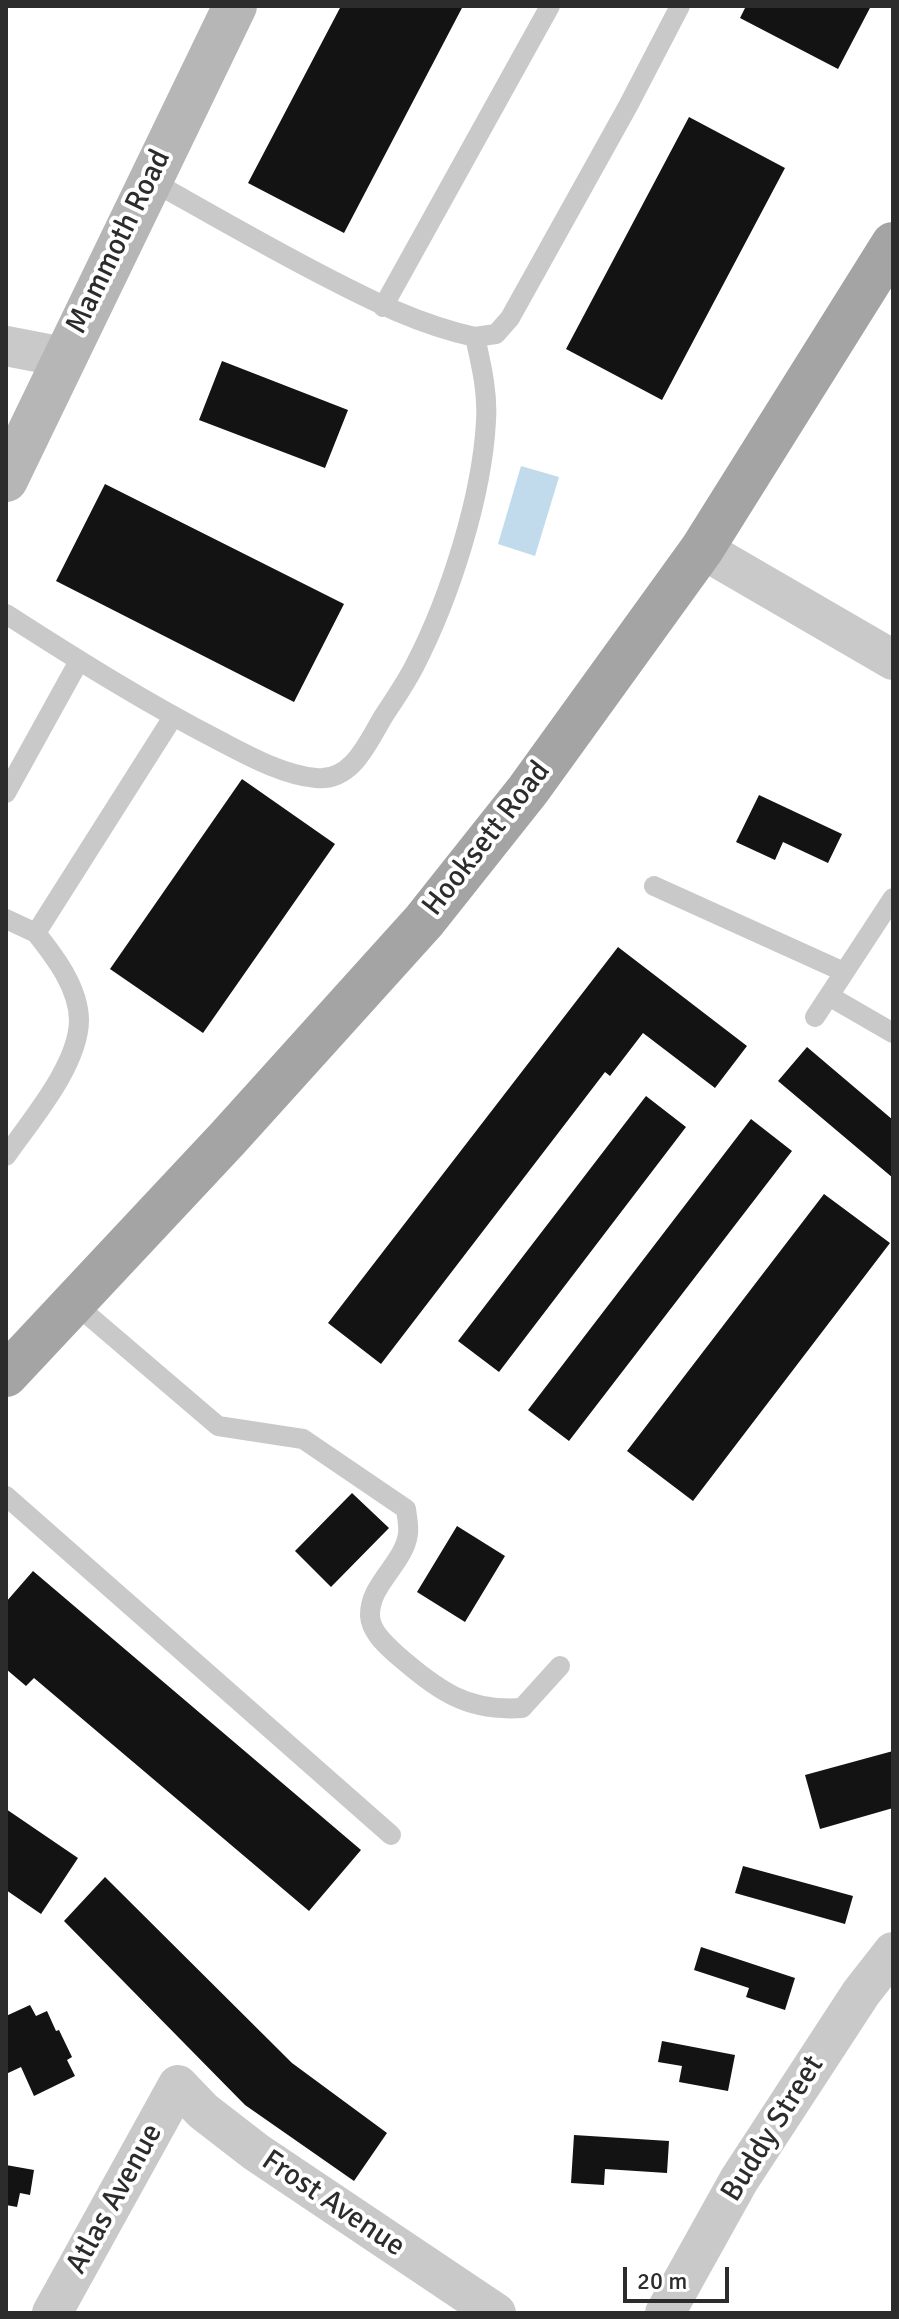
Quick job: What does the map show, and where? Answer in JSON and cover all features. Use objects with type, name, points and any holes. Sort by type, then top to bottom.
[{"type":"main road","name":"Mammoth Road","points":[[6,480],[235,6]]},
{"type":"main road","name":"Hooksett Road","points":[[6,1375],[228,1138],[424,921],[528,790],[702,549],[893,244]]},
{"type":"street","points":[[6,346],[63,357]]},
{"type":"street","points":[[702,549],[893,660]]},
{"type":"street","name":"Buddy Street","points":[[665,2313],[739,2180],[861,1993],[893,1952]]},
{"type":"street","name":"Atlas Avenue","points":[[52,2313],[178,2085]]},
{"type":"street","name":"Frost Avenue","points":[[178,2085],[203,2111],[256,2152],[496,2313]]},
{"type":"lane","points":[[383,307],[550,6]]},
{"type":"lane","points":[[150,180],[260,243],[383,307],[439,329],[475,337],[496,334],[510,318],[680,6]]},
{"type":"lane","points":[[6,614],[173,717],[237,750],[284,770],[318,779],[338,775],[356,762],[414,666],[441,607],[467,523],[486,420],[484,378],[475,337]]},
{"type":"lane","points":[[6,793],[79,661]]},
{"type":"lane","points":[[36,933],[173,717]]},
{"type":"lane","points":[[654,886],[844,972]]},
{"type":"lane","points":[[815,1017],[893,898]]},
{"type":"lane","points":[[6,919],[36,933],[57,959],[69,981],[79,1020],[73,1050],[59,1079],[6,1156]]},
{"type":"lane","points":[[829,996],[893,1033]]},
{"type":"lane","points":[[74,1303],[218,1426],[303,1439],[406,1509],[408,1535],[373,1597],[370,1618],[380,1640],[436,1688],[464,1701],[496,1710],[522,1708],[560,1666]]},
{"type":"lane","points":[[6,1496],[391,1835]]},
{"type":"water","points":[[521,466],[559,477],[535,556],[498,544]]},
{"type":"building","points":[[341,6],[463,6],[344,233],[248,183]]},
{"type":"building","points":[[746,6],[871,6],[838,69],[740,18]]},
{"type":"building","points":[[689,117],[785,168],[662,400],[566,349]]},
{"type":"building","points":[[222,361],[348,410],[325,468],[199,420]]},
{"type":"building","points":[[105,484],[344,604],[294,702],[56,581]]},
{"type":"building","points":[[242,779],[335,844],[203,1033],[110,969]]},
{"type":"building","points":[[759,795],[842,834],[828,863],[783,842],[775,860],[736,842]]},
{"type":"building","points":[[618,947],[747,1046],[715,1088],[643,1033],[610,1076],[605,1072],[381,1364],[328,1323]]},
{"type":"building","points":[[807,1047],[893,1120],[893,1178],[778,1081]]},
{"type":"building","points":[[646,1096],[686,1127],[499,1372],[458,1341]]},
{"type":"building","points":[[751,1119],[792,1151],[569,1441],[528,1410]]},
{"type":"building","points":[[824,1194],[890,1243],[693,1501],[627,1451]]},
{"type":"building","points":[[352,1493],[389,1528],[331,1587],[295,1551]]},
{"type":"building","points":[[457,1526],[505,1556],[465,1622],[417,1592]]},
{"type":"building","points":[[33,1571],[361,1850],[309,1911],[34,1678],[26,1686],[6,1669],[6,1602]]},
{"type":"building","points":[[893,1751],[893,1808],[820,1829],[805,1775]]},
{"type":"building","points":[[6,1809],[78,1858],[41,1914],[6,1890]]},
{"type":"building","points":[[743,1866],[853,1896],[845,1924],[735,1893]]},
{"type":"building","points":[[105,1877],[292,2063],[387,2133],[354,2181],[245,2105],[64,1921]]},
{"type":"building","points":[[701,1947],[795,1978],[785,2010],[746,1997],[749,1988],[694,1970]]},
{"type":"building","points":[[30,2005],[36,2016],[47,2011],[72,2057],[67,2060],[75,2076],[34,2096],[21,2067],[6,2074],[6,2016]]},
{"type":"building","points":[[662,2041],[735,2055],[728,2091],[679,2082],[682,2066],[658,2062]]},
{"type":"building","points":[[574,2135],[669,2141],[667,2173],[605,2169],[604,2185],[571,2183]]},
{"type":"building","points":[[6,2165],[34,2170],[30,2195],[20,2193],[17,2207],[6,2205]]}]
